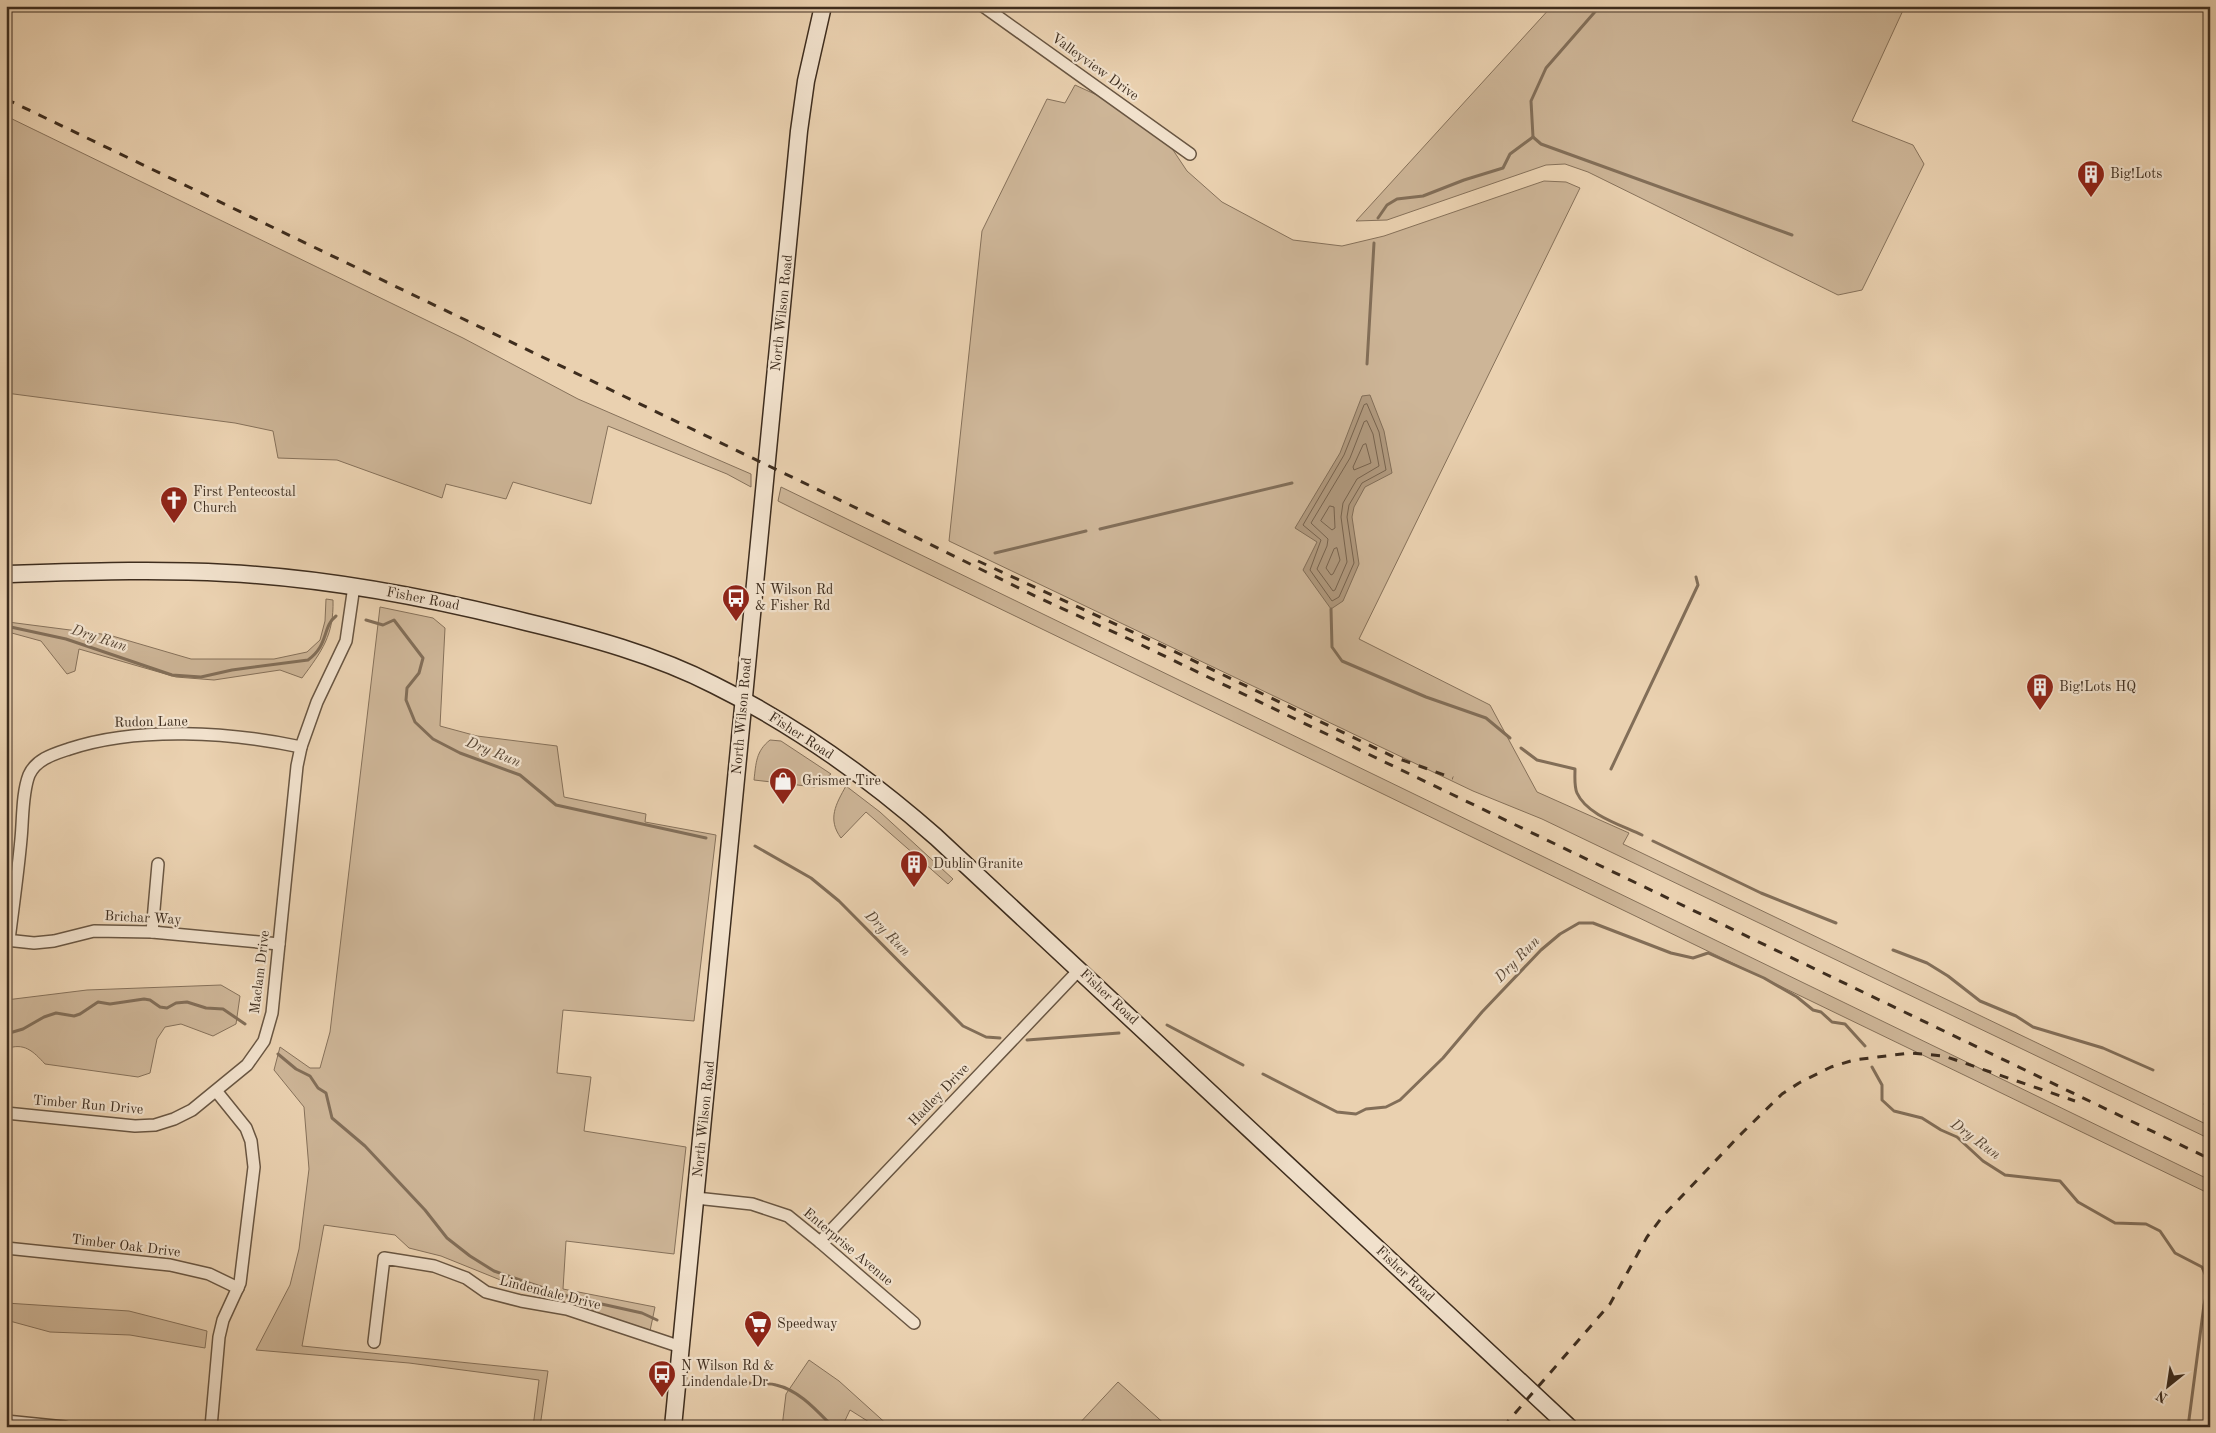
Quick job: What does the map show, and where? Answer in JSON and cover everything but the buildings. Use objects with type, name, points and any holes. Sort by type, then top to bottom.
[{"type":"main road","name":"North Wilson Road","points":[[674,1427],[799,131],[806,81],[823,6]]},
{"type":"main road","name":"Fisher Road","points":[[6,574],[152,571],[226,573],[354,586],[437,601],[563,631],[681,670],[743,700],[829,753],[892,800],[936,837],[1569,1427]]},
{"type":"street","name":"Valleyview Drive","points":[[982,6],[1190,154]]},
{"type":"street","name":"Maclam Drive","points":[[217,1092],[247,1065],[264,1041],[272,1013],[291,822],[301,747],[317,702],[346,641],[354,586]]},
{"type":"street","name":"Rudon Lane","points":[[7,940],[19,867],[26,789],[29,774],[38,762],[51,754],[95,740],[129,735],[247,737],[301,747]]},
{"type":"street","points":[[152,932],[158,864]]},
{"type":"street","name":"Brichar Way","points":[[7,940],[34,943],[54,941],[94,931],[152,932],[279,944]]},
{"type":"street","name":"Hadley Drive","points":[[820,1242],[1079,970]]},
{"type":"street","points":[[211,1427],[219,1337],[223,1320],[238,1288],[244,1258],[253,1154],[246,1128],[217,1092]]},
{"type":"street","name":"Timber Run Drive","points":[[6,1112],[116,1124],[155,1125],[192,1110],[217,1092]]},
{"type":"street","name":"Enterprise Avenue","points":[[696,1198],[752,1204],[774,1210],[796,1222],[914,1323]]},
{"type":"street","name":"Timber Oak Drive","points":[[6,1248],[180,1267],[208,1274],[238,1288]]},
{"type":"street","name":"Lindendale Drive","points":[[374,1342],[384,1258],[434,1266],[466,1278],[486,1292],[521,1301],[567,1309],[681,1347]]},
{"type":"street","points":[[6,1421],[65,1427]]},
{"type":"shaded area","points":[[1552,6],[1905,6],[1852,121],[1913,145],[1924,164],[1862,290],[1838,295],[1588,172],[1565,164],[1546,165],[1387,220],[1356,221]]},
{"type":"shaded area","points":[[1075,85],[1099,96],[1169,144],[1187,171],[1222,202],[1293,240],[1342,246],[1384,236],[1544,181],[1566,182],[1580,188],[1359,639],[1490,705],[1537,792],[1629,833],[1623,844],[2210,1126],[2210,1139],[1542,819],[1473,791],[949,541],[982,231],[1047,99],[1065,103]]},
{"type":"shaded area","points":[[6,116],[463,338],[578,399],[751,474],[751,487],[727,474],[608,426],[591,504],[513,482],[506,499],[446,484],[442,498],[337,460],[278,458],[273,431],[235,423],[6,393]]},
{"type":"shaded area","points":[[781,487],[2210,1180],[2210,1194],[798,511],[778,501]]},
{"type":"shaded area","points":[[326,599],[333,600],[329,633],[321,651],[302,678],[280,670],[214,680],[176,677],[79,649],[75,671],[67,674],[41,641],[8,632],[8,622],[109,635],[191,659],[274,659],[307,652],[320,640],[325,621]]},
{"type":"shaded area","points":[[380,607],[433,618],[445,628],[440,726],[477,736],[557,746],[564,797],[646,814],[645,822],[716,835],[694,1021],[563,1010],[557,1073],[591,1077],[584,1131],[686,1147],[674,1254],[566,1241],[563,1289],[655,1307],[650,1331],[550,1300],[441,1256],[409,1248],[395,1235],[324,1225],[302,1346],[548,1371],[540,1427],[533,1427],[539,1380],[409,1363],[256,1350],[290,1285],[299,1249],[309,1169],[304,1107],[274,1070],[280,1047],[310,1068],[320,1068],[330,1032]]},
{"type":"shaded area","points":[[770,740],[781,741],[831,774],[815,787],[754,780],[759,753]]},
{"type":"shaded area","points":[[846,786],[880,812],[953,879],[948,884],[866,812],[841,838],[834,824],[834,812]]},
{"type":"shaded area","points":[[221,985],[240,996],[236,1024],[213,1036],[181,1024],[165,1027],[157,1039],[150,1073],[138,1077],[45,1064],[36,1055],[23,1047],[6,1049],[6,1000],[87,990]]},
{"type":"shaded area","points":[[6,1303],[129,1311],[207,1331],[205,1348],[130,1335],[50,1332],[6,1320]]},
{"type":"shaded area","points":[[809,1360],[839,1381],[890,1427],[877,1427],[850,1410],[842,1427],[782,1427],[786,1394]]},
{"type":"shaded area","points":[[1118,1382],[1168,1427],[1076,1427]]},
{"type":"water","points":[[1370,395],[1384,431],[1392,473],[1365,487],[1354,507],[1352,517],[1359,564],[1343,601],[1331,609],[1303,570],[1317,542],[1295,528],[1340,453],[1362,396]]},
{"type":"waterway","points":[[1533,137],[1531,101],[1546,68],[1600,6]]},
{"type":"waterway","points":[[1378,218],[1387,205],[1397,199],[1423,196],[1464,180],[1503,168],[1510,154],[1533,137],[1541,144],[1792,235]]},
{"type":"waterway","points":[[1367,364],[1374,243]]},
{"type":"waterway","points":[[1100,529],[1292,483]]},
{"type":"waterway","points":[[995,553],[1086,531]]},
{"type":"waterway","points":[[1611,769],[1698,585],[1696,577]]},
{"type":"waterway","points":[[1331,609],[1332,647],[1342,661],[1426,697],[1486,718],[1510,738]]},
{"type":"waterway","name":"Dry Run","points":[[6,626],[66,639],[172,675],[201,677],[232,670],[308,660],[319,648],[329,625],[336,616]]},
{"type":"waterway","name":"Dry Run","points":[[366,620],[383,625],[394,620],[423,658],[419,673],[407,688],[406,700],[415,722],[433,739],[460,753],[520,775],[556,805],[706,838]]},
{"type":"waterway","points":[[1521,748],[1537,760],[1575,769],[1577,793],[1588,807],[1605,818],[1642,835]]},
{"type":"waterway","points":[[1653,841],[1761,893],[1836,923]]},
{"type":"waterway","name":"Dry Run","points":[[755,846],[811,878],[839,901],[963,1026],[986,1037],[1000,1038]]},
{"type":"waterway","name":"Dry Run","points":[[1263,1074],[1337,1112],[1356,1114],[1366,1109],[1386,1107],[1400,1100],[1443,1058],[1482,1012],[1541,950],[1560,934],[1579,923],[1593,923],[1671,953],[1693,958],[1708,953],[1764,978],[1797,997],[1813,1010],[1821,1012],[1832,1022],[1845,1024],[1865,1046]]},
{"type":"waterway","points":[[1893,950],[1927,963],[1948,976],[1980,1001],[2016,1016],[2033,1027],[2103,1048],[2153,1070]]},
{"type":"waterway","points":[[6,1034],[23,1029],[44,1017],[56,1013],[74,1016],[80,1014],[98,1002],[110,1004],[144,999],[150,1000],[160,1007],[167,1008],[176,1003],[187,1002],[206,1008],[223,1009],[245,1024]]},
{"type":"waterway","name":"Dry Run","points":[[1167,1025],[1243,1065]]},
{"type":"waterway","name":"Dry Run","points":[[1027,1040],[1119,1033]]},
{"type":"waterway","points":[[278,1054],[296,1069],[310,1076],[318,1088],[326,1093],[332,1118],[365,1146],[425,1210],[447,1238],[470,1256],[494,1271],[570,1297],[642,1313],[657,1320]]},
{"type":"waterway","name":"Dry Run","points":[[1872,1067],[1882,1085],[1882,1100],[1894,1111],[1922,1118],[1957,1137],[1983,1161],[2005,1175],[2060,1181],[2078,1202],[2115,1223],[2146,1224],[2160,1231],[2175,1253],[2202,1267],[2209,1283],[2204,1305],[2188,1427]]},
{"type":"waterway","points":[[2205,1104],[2210,1107]]},
{"type":"waterway","points":[[749,1383],[773,1384],[792,1391],[814,1408],[833,1427]]},
{"type":"railway","points":[[6,99],[877,518],[1039,598],[1129,639],[2210,1159]]},
{"type":"railway","points":[[978,561],[1161,645],[1394,757],[1453,778]]},
{"type":"railway","points":[[1503,1427],[1610,1304],[1647,1237],[1663,1216],[1740,1135],[1782,1094],[1799,1083],[1831,1067],[1854,1060],[1910,1053],[1944,1056],[2075,1101]]},
{"type":"place","name":"Big!Lots","points":[[2091,198]]},
{"type":"place","name":"First Pentecostal Church","points":[[174,524]]},
{"type":"place","name":"N Wilson Rd & Fisher Rd","points":[[736,622]]},
{"type":"place","name":"Big!Lots HQ","points":[[2040,711]]},
{"type":"place","name":"Grismer Tire","points":[[783,805]]},
{"type":"place","name":"Dublin Granite","points":[[914,888]]},
{"type":"place","name":"Speedway","points":[[758,1348]]},
{"type":"place","name":"N Wilson Rd & Lindendale Dr","points":[[662,1398]]}]
